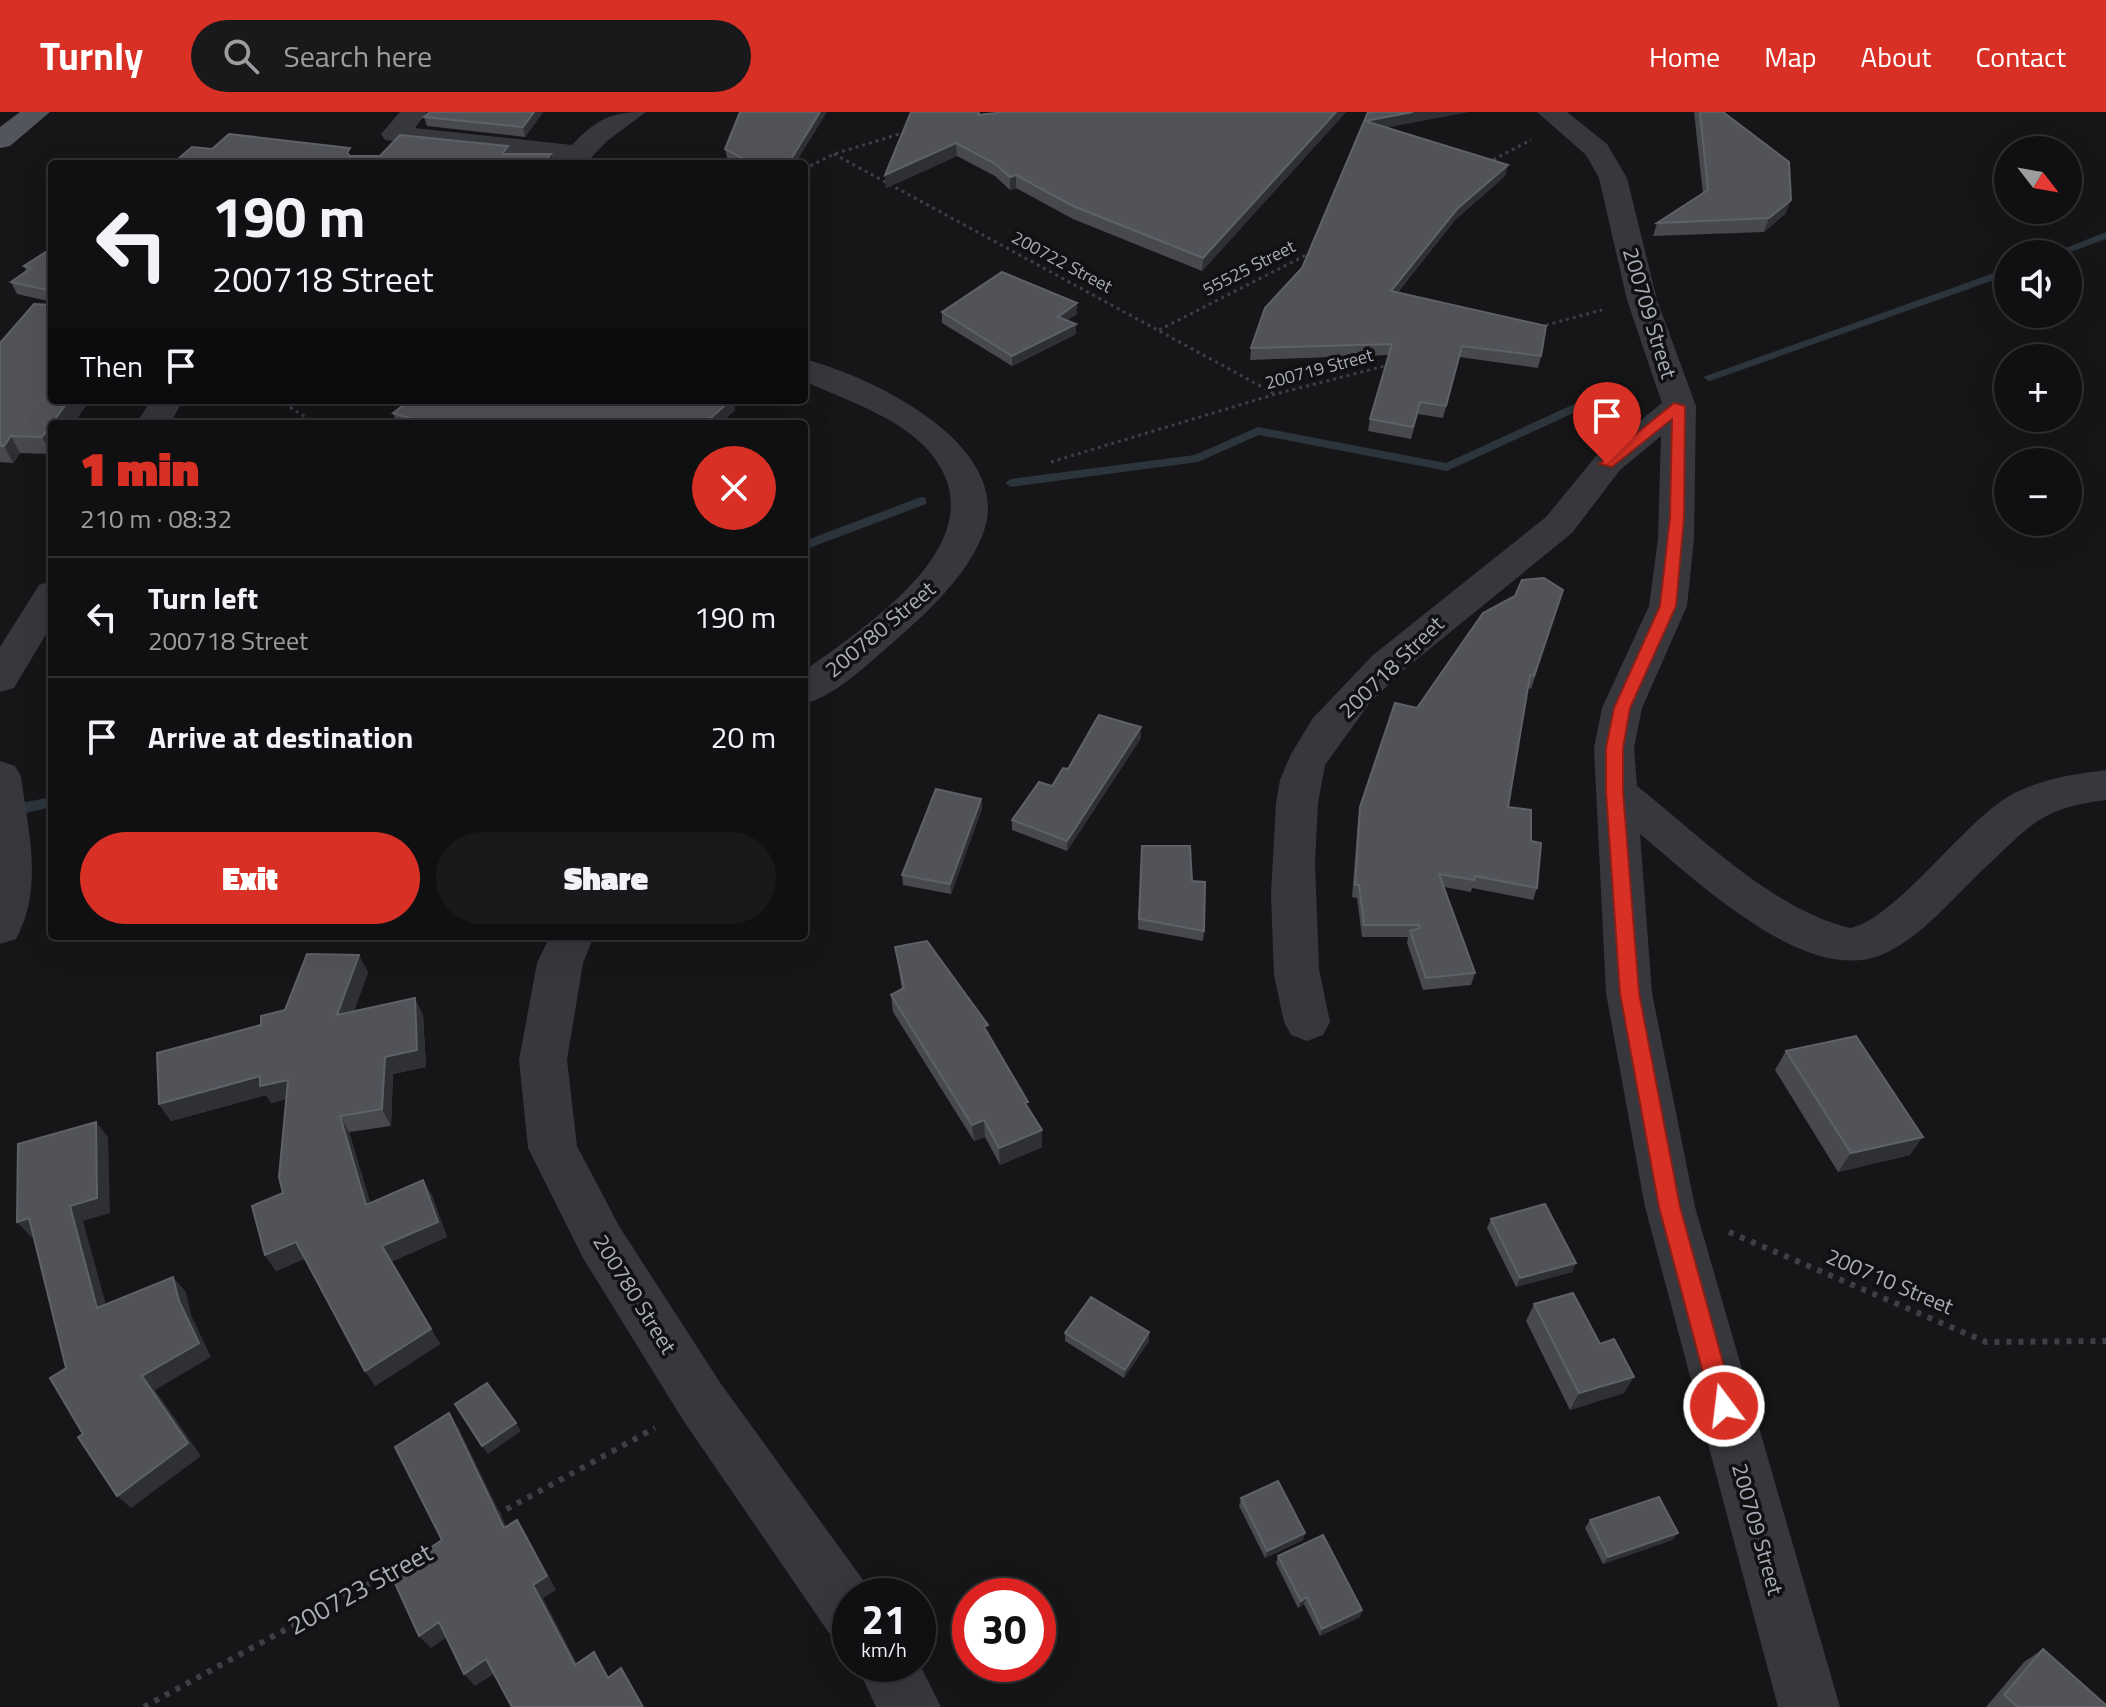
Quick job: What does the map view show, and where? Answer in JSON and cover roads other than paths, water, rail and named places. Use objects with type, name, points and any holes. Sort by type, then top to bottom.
[{"type":"main road","points":[[0,140],[37,112]]},
{"type":"street","points":[[414,112],[386,144],[573,159],[597,135],[633,112]]},
{"type":"street","name":"200709 Street","points":[[1558,117],[1597,150],[1613,178],[1642,300],[1679,406],[1677,513],[1668,606],[1622,708],[1614,748],[1629,993],[1670,1207],[1809,1707]]},
{"type":"street","name":"200780 Street","points":[[808,371],[898,413],[932,436],[954,457],[966,481],[968,513],[961,549],[938,582],[808,688]]},
{"type":"street","name":"200718 Street","points":[[1307,1022],[1296,971],[1294,911],[1297,808],[1303,767],[1311,753],[1344,708],[1375,677],[1443,617],[1560,524],[1607,464],[1679,406]]},
{"type":"street","points":[[0,679],[48,600]]},
{"type":"street","points":[[0,776],[6,846],[13,875],[0,927]]},
{"type":"street","points":[[1615,791],[1752,901],[1825,939],[1850,945],[1868,942],[1905,916],[2024,806],[2065,790],[2106,785]]},
{"type":"street","name":"200780 Street","points":[[570,940],[560,963],[543,1060],[553,1148],[601,1242],[702,1402],[832,1586]]},
{"type":"street","points":[[896,1682],[910,1707]]},
{"type":"waterway","points":[[2082,244],[2106,235]]},
{"type":"waterway","points":[[1709,377],[1994,276]]},
{"type":"waterway","points":[[1011,483],[1198,458],[1258,431],[1447,467],[1609,392]]},
{"type":"waterway","points":[[808,544],[921,501]]},
{"type":"waterway","points":[[0,813],[48,803]]}]
